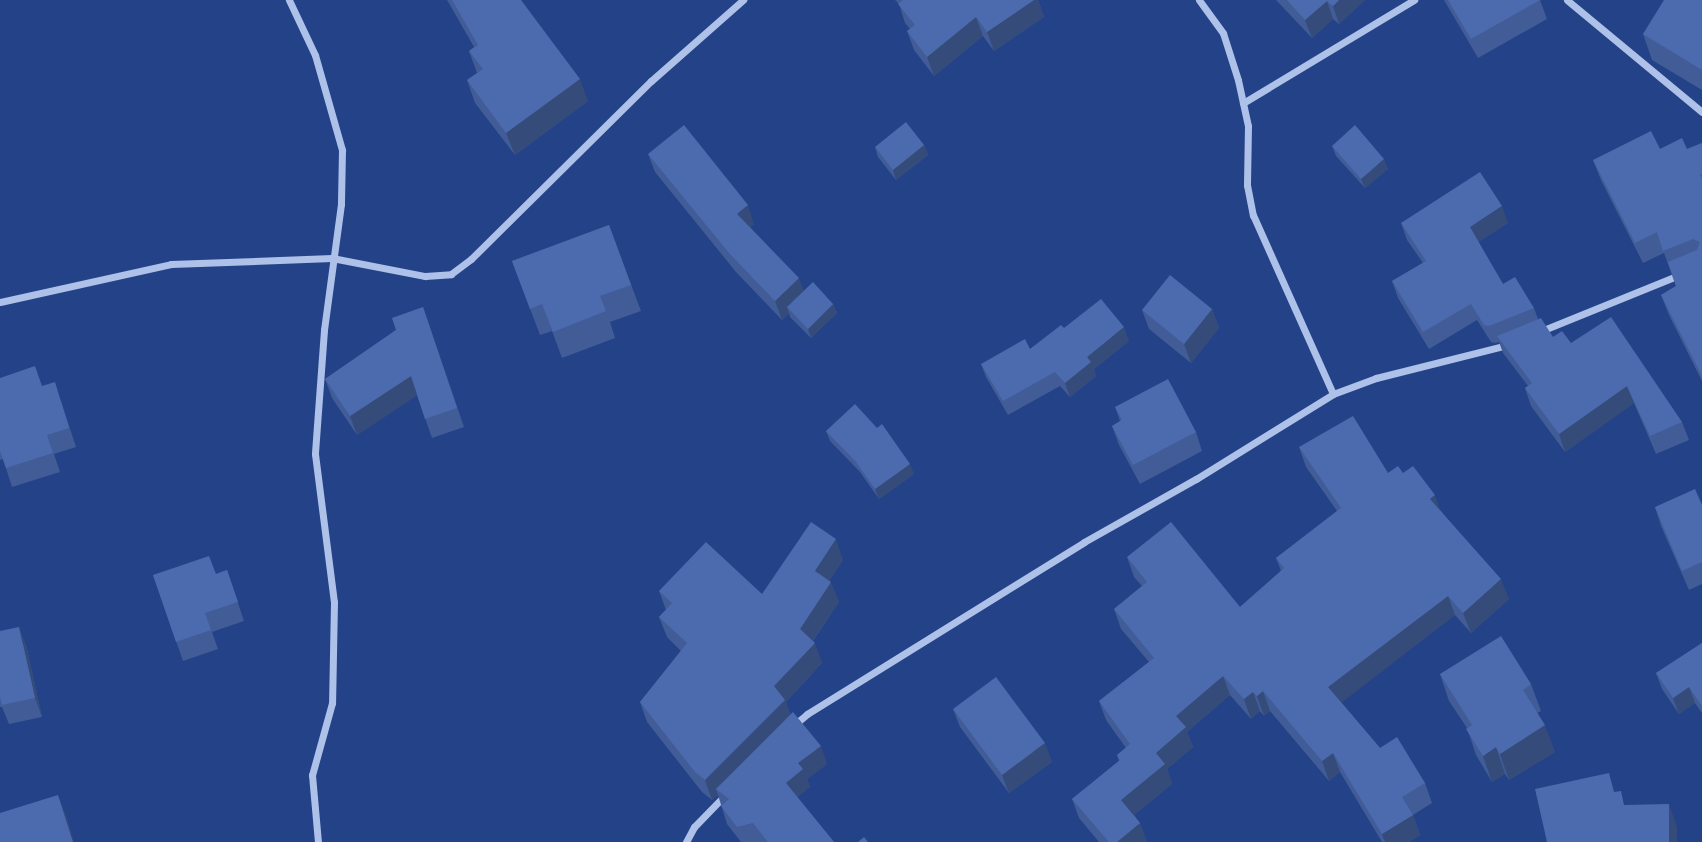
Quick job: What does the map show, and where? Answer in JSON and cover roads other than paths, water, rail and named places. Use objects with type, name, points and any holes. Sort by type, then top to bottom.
[{"type":"street","points":[[289,0],[315,55],[342,150],[341,204],[331,258],[315,454],[334,602],[332,703],[312,775],[318,842]]},
{"type":"street","points":[[0,302],[171,264],[331,258],[425,276],[451,274],[471,259],[651,81],[743,0]]},
{"type":"street","points":[[1199,0],[1223,33],[1243,103],[1248,126],[1247,185],[1253,215],[1333,394]]},
{"type":"street","points":[[1243,103],[1414,0]]},
{"type":"street","points":[[1567,0],[1702,112]]},
{"type":"street","points":[[1529,335],[1692,269]]},
{"type":"street","points":[[790,729],[807,714],[1084,542],[1196,479],[1333,394],[1376,378],[1495,350],[1518,340]]},
{"type":"street","points":[[685,842],[694,827],[730,790]]}]
